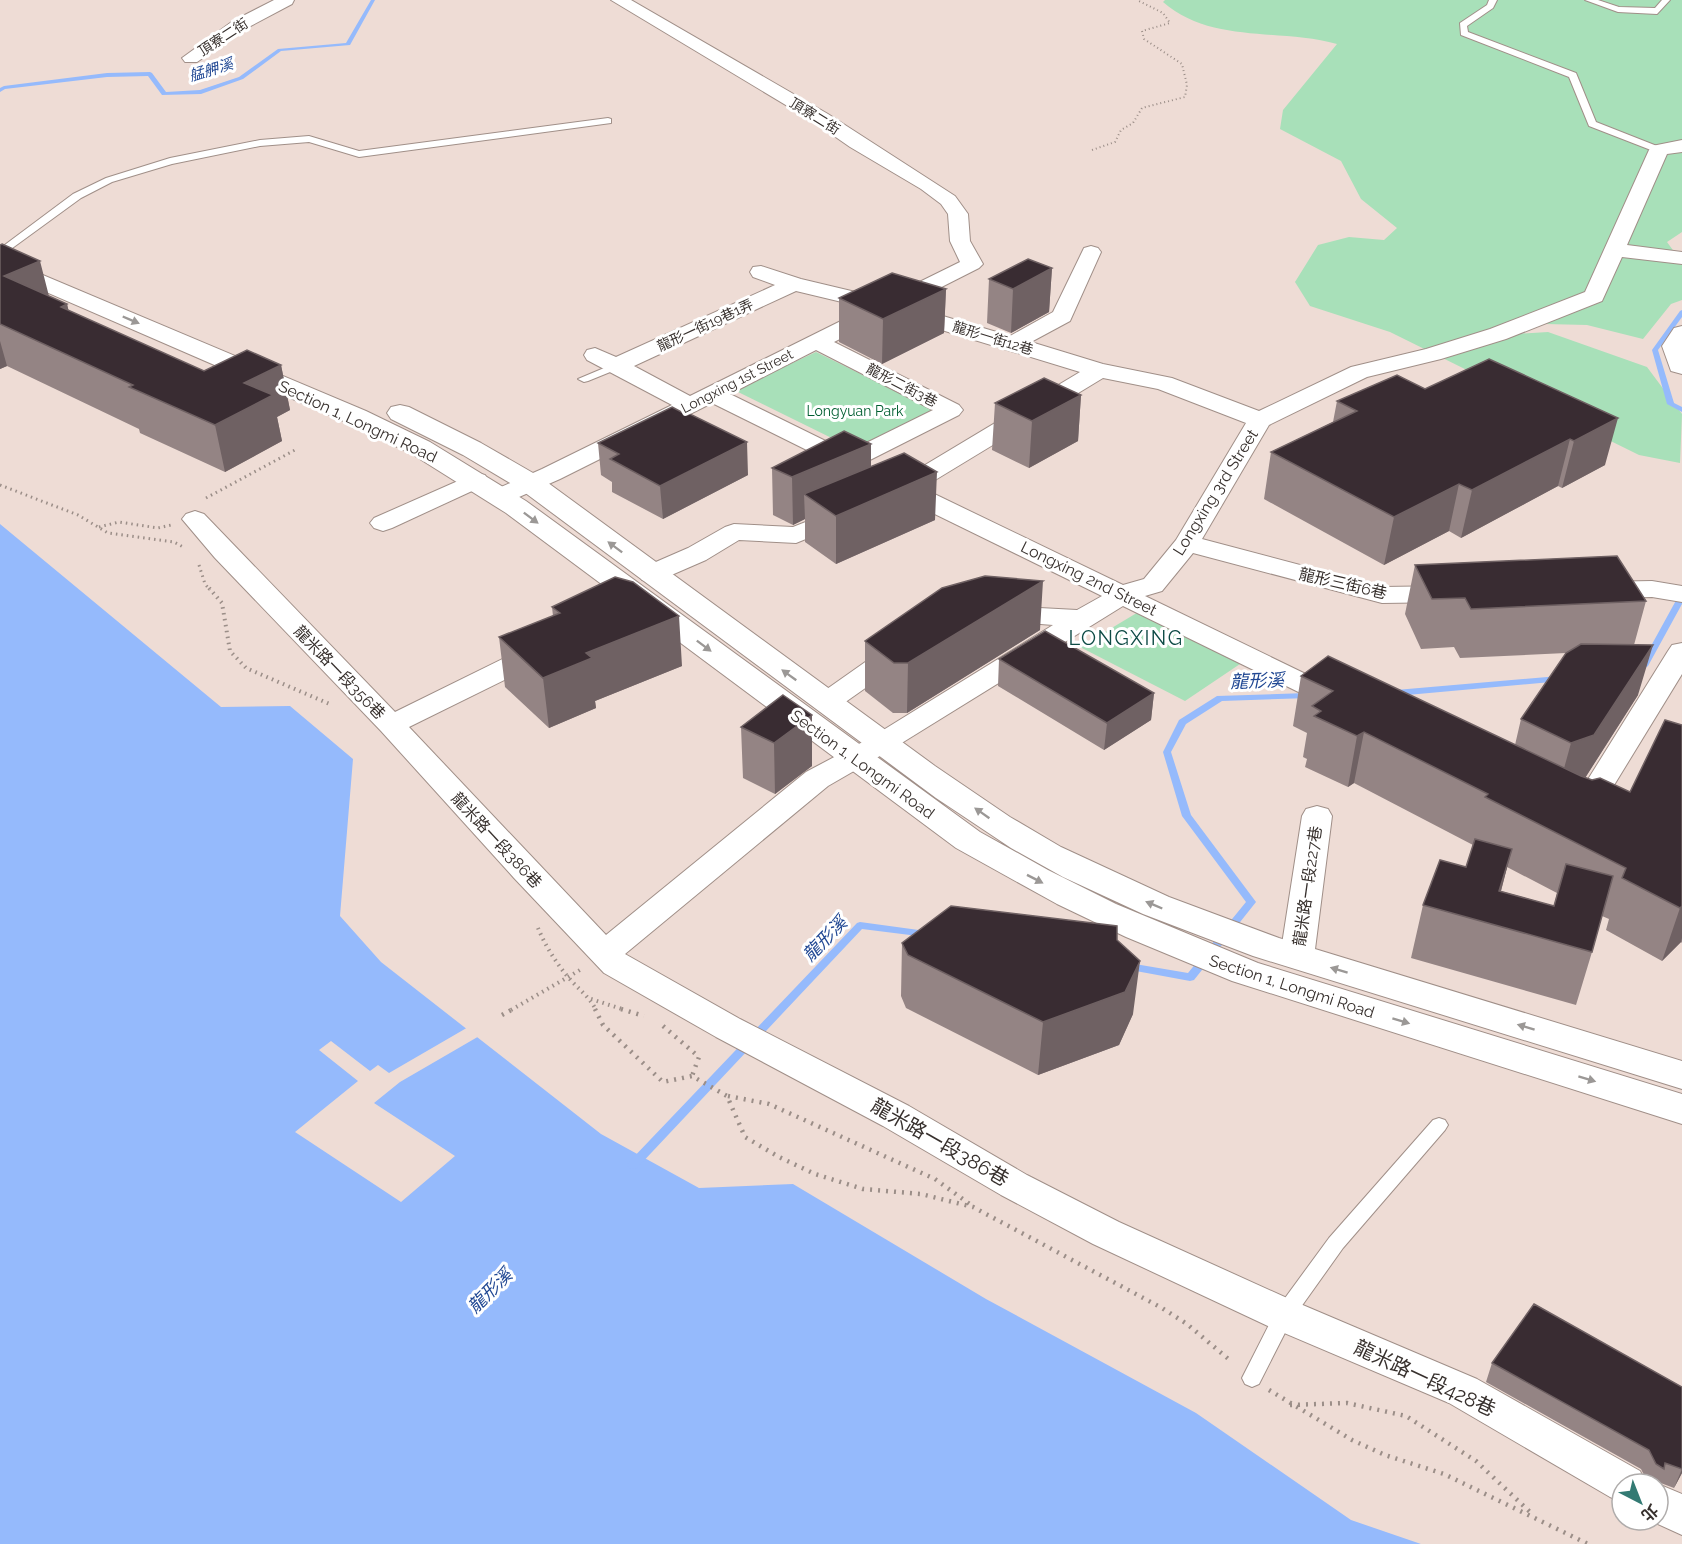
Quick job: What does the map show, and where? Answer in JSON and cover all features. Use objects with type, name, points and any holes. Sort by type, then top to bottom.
[{"type":"main road","name":"Section 1, Longmi Road","points":[[2,252],[389,432],[476,480],[639,595],[968,840],[1030,877],[1114,903],[1196,938],[1682,1075]]},
{"type":"main road","name":"Section 1, Longmi Road","points":[[2,252],[391,409],[454,439],[530,483],[639,595],[827,702],[993,821],[1049,855],[1114,903]]},
{"type":"main road","name":"Section 1, Longmi Road","points":[[1269,959],[1682,1109]]},
{"type":"street","name":"頂寮二街","points":[[192,58],[239,25],[286,0]]},
{"type":"street","name":"頂寮二街","points":[[619,0],[821,118],[857,143],[928,184],[948,200],[958,214],[960,241],[972,264]]},
{"type":"street","name":"Longxing 3rd Street","points":[[855,758],[1123,594],[1153,585],[1187,543],[1260,420],[1359,372],[1432,354],[1498,334],[1594,296],[1615,250],[1671,148]]},
{"type":"street","points":[[1615,250],[1682,258]]},
{"type":"street","points":[[1012,344],[1062,316],[1091,252]]},
{"type":"street","name":"Longxing 1st Street","points":[[501,496],[972,264]]},
{"type":"street","name":"龍形一街12巷","points":[[761,273],[794,284],[886,306],[1099,370],[1164,383],[1260,420]]},
{"type":"street","name":"龍形一街19巷1弄","points":[[616,366],[794,284]]},
{"type":"street","points":[[1682,333],[1672,346],[1679,366],[1682,367]]},
{"type":"street","name":"龍形二街3巷","points":[[815,341],[951,410],[848,461]]},
{"type":"street","name":"Longxing 2nd Street","points":[[595,355],[616,366],[848,461],[882,498],[1123,594],[1359,711]]},
{"type":"street","points":[[639,595],[697,554],[734,532],[796,536],[882,498],[1099,370]]},
{"type":"street","points":[[383,523],[476,480]]},
{"type":"street","name":"龍米路一段356巷","points":[[195,519],[391,725],[559,642]]},
{"type":"street","name":"龍形三街6巷","points":[[1187,543],[1382,595],[1476,593]]},
{"type":"street","points":[[1570,591],[1675,592]]},
{"type":"street","points":[[973,617],[984,614],[1020,613],[1083,619]]},
{"type":"street","points":[[827,702],[920,636]]},
{"type":"street","points":[[1557,808],[1578,819],[1682,651]]},
{"type":"street","name":"龍米路一段386巷","points":[[391,725],[525,871],[616,965],[728,1028],[896,1116],[1014,1185],[1106,1233],[1284,1315]]},
{"type":"street","points":[[605,953],[817,779],[855,758]]},
{"type":"street","name":"龍米路一段227巷","points":[[1269,959],[1317,816]]},
{"type":"street","name":"龍米路一段428巷","points":[[1284,1315],[1462,1391],[1610,1475]]},
{"type":"lane","points":[[1493,0],[1490,6],[1463,25],[1464,33],[1573,75],[1592,124],[1671,148]]},
{"type":"lane","points":[[1589,0],[1618,9],[1657,10],[1666,0]]},
{"type":"lane","points":[[2,252],[77,196],[109,180],[182,159],[260,143],[309,139],[358,154],[608,121]]},
{"type":"lane","points":[[584,379],[616,366]]},
{"type":"lane","points":[[1252,1378],[1284,1315],[1336,1243],[1413,1158],[1439,1125]]},
{"type":"path","points":[[1092,150],[1115,142],[1121,130],[1133,123],[1142,108],[1185,97],[1187,85],[1182,64],[1144,39],[1142,31],[1170,23],[1163,13],[1137,0]]},
{"type":"path","points":[[98,527],[119,522],[158,528],[195,519],[186,509],[295,450]]},
{"type":"path","points":[[0,485],[78,515],[120,536],[174,542],[192,554]]},
{"type":"path","points":[[197,560],[205,584],[222,603],[230,651],[246,668],[324,700],[342,710]]},
{"type":"path","points":[[537,925],[542,938],[568,977],[590,998],[603,1025],[663,1082],[692,1076],[727,1096],[779,1108],[935,1179],[973,1207],[921,1194],[864,1189],[815,1174],[745,1137],[727,1096]]},
{"type":"path","points":[[502,1016],[605,953]]},
{"type":"path","points":[[590,998],[654,1019],[699,1057],[692,1076]]},
{"type":"path","points":[[1290,1405],[1347,1403],[1406,1416],[1476,1461],[1533,1516]]},
{"type":"green space","points":[[1165,0],[1682,0],[1682,232],[1667,242],[1678,257],[1682,257],[1682,300],[1671,304],[1643,339],[1587,325],[1506,323],[1481,336],[1548,332],[1647,367],[1682,414],[1680,463],[1639,455],[1390,332],[1310,306],[1295,282],[1318,245],[1349,237],[1384,240],[1397,228],[1361,199],[1341,161],[1280,129],[1283,110],[1337,44],[1315,39],[1224,30],[1182,15],[1163,2]]},
{"type":"green space","name":"Longyuan Park","points":[[816,352],[934,410],[860,452],[734,390]]},
{"type":"green space","points":[[1140,611],[1240,664],[1185,701],[1080,647]]},
{"type":"water","points":[[0,524],[221,707],[290,706],[353,759],[340,916],[381,962],[601,1134],[699,1188],[793,1184],[986,1299],[1196,1413],[1351,1520],[1421,1544],[0,1544]]},
{"type":"pier","points":[[470,1026],[481,1035],[400,1082],[374,1103],[455,1156],[401,1202],[295,1132],[358,1081],[319,1050],[331,1041],[370,1071],[378,1065],[389,1073]]},
{"type":"building","points":[[0,245],[40,261],[4,276],[67,304],[61,307],[204,371],[247,350],[281,365],[244,383],[273,395],[215,425],[129,387],[133,385],[0,324]]},
{"type":"building","points":[[1028,259],[1052,268],[1013,289],[989,279]]},
{"type":"building","points":[[892,273],[946,289],[883,319],[839,298]]},
{"type":"building","points":[[1489,359],[1618,418],[1574,441],[1570,439],[1472,490],[1459,484],[1394,517],[1271,452],[1357,411],[1337,401],[1397,375],[1425,389]]},
{"type":"building","points":[[1044,378],[1081,395],[1032,421],[995,403]]},
{"type":"building","points":[[672,407],[747,442],[660,486],[610,459],[619,454],[598,443]]},
{"type":"building","points":[[844,431],[871,444],[792,477],[772,468]]},
{"type":"building","points":[[904,453],[937,472],[836,516],[804,494]]},
{"type":"building","points":[[1617,556],[1646,601],[1471,609],[1465,598],[1432,599],[1415,565]]},
{"type":"building","points":[[985,576],[1043,581],[908,663],[894,663],[865,641],[942,588]]},
{"type":"building","points":[[615,577],[633,582],[679,616],[586,653],[592,658],[543,678],[499,637],[560,613],[552,607]]},
{"type":"building","points":[[1045,631],[1154,693],[1107,723],[999,659]]},
{"type":"building","points":[[1581,644],[1653,645],[1594,735],[1571,743],[1521,719],[1566,653]]},
{"type":"building","points":[[1328,656],[1581,776],[1592,780],[1600,778],[1630,792],[1665,720],[1682,725],[1682,906],[1680,908],[1622,878],[1626,868],[1485,797],[1488,794],[1364,732],[1357,736],[1314,716],[1321,711],[1312,706],[1333,691],[1301,676]]},
{"type":"building","points":[[783,695],[812,715],[774,743],[741,727]]},
{"type":"building","points":[[1475,839],[1512,849],[1499,891],[1554,906],[1566,864],[1613,876],[1592,952],[1423,905],[1440,860],[1466,867]]},
{"type":"building","points":[[951,906],[1117,926],[1117,940],[1140,961],[1125,992],[1043,1022],[908,955],[902,943]]},
{"type":"building","points":[[1534,1304],[1682,1387],[1682,1469],[1665,1463],[1664,1469],[1656,1464],[1649,1450],[1492,1363]]},
{"type":"waterway","name":"艋舺溪","points":[[0,90],[107,75],[150,74],[164,94],[201,92],[241,78],[280,50],[348,44],[373,0]]},
{"type":"waterway","name":"龍形溪","points":[[1682,312],[1655,350],[1671,404],[1682,410]]},
{"type":"waterway","name":"龍形溪","points":[[1644,666],[1682,597]]},
{"type":"waterway","name":"龍形溪","points":[[1396,693],[1559,679]]},
{"type":"waterway","name":"龍形溪","points":[[1129,967],[1190,977],[1251,902],[1187,816],[1167,752],[1182,722],[1220,698],[1307,696]]},
{"type":"waterway","name":"龍形溪","points":[[633,1165],[860,925],[926,934]]},
{"type":"district","name":"LONGXING","points":[[1126,638]]}]
